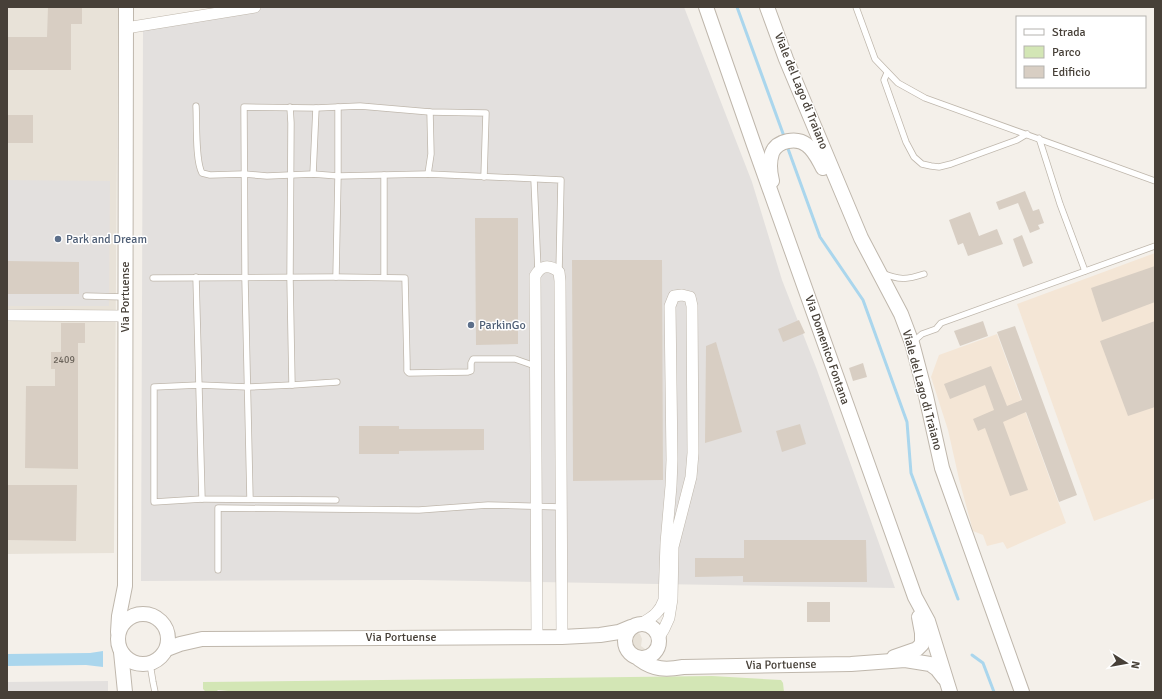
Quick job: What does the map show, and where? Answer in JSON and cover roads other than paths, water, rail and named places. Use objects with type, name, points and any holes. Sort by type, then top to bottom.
[{"type":"street","name":"Via Portuense","points":[[118,632],[125,586],[126,7]]},
{"type":"street","points":[[126,28],[255,7]]},
{"type":"street","name":"Via Domenico Fontana","points":[[706,7],[841,391],[916,597],[928,621],[949,688]]},
{"type":"street","name":"Viale del Lago di Traiano","points":[[767,7],[786,59],[861,238],[898,308],[912,343],[926,396],[942,468],[1022,692]]},
{"type":"street","points":[[783,225],[771,175],[771,163],[773,152],[777,147],[788,141],[795,140],[806,144],[816,153],[839,200],[861,238]]},
{"type":"street","points":[[537,636],[535,276],[538,271],[545,266],[553,267],[559,272],[562,637]]},
{"type":"street","points":[[682,295],[690,297],[692,306],[693,453],[691,477],[673,547],[672,599],[669,618],[658,642],[653,655],[640,659],[634,657],[626,649],[624,637],[627,631],[653,617],[662,608],[664,600],[666,543],[672,466],[670,306],[674,296],[682,295]]},
{"type":"street","points":[[7,315],[125,316]]},
{"type":"street","name":"Via Portuense","points":[[125,586],[129,604],[140,613]]},
{"type":"street","name":"Via Portuense","points":[[880,662],[917,649],[922,644],[922,633],[916,597]]},
{"type":"street","points":[[140,613],[155,616],[161,620],[166,627],[168,634],[167,649],[159,659],[145,664],[132,673],[125,691],[118,632],[126,620],[132,616],[140,613]]},
{"type":"street","points":[[637,625],[648,624],[653,627],[656,631],[658,642],[666,657],[670,661],[683,667]]},
{"type":"street","name":"Via Portuense","points":[[167,649],[180,644],[202,639],[562,637],[600,635],[619,632],[637,625]]},
{"type":"street","name":"Via Portuense","points":[[166,627],[202,639]]},
{"type":"street","name":"Via Portuense","points":[[600,635],[624,643]]},
{"type":"street","points":[[121,652],[126,658],[133,662],[145,664]]},
{"type":"street","name":"Via Portuense","points":[[640,659],[655,668],[667,669],[683,667],[851,664],[905,660],[930,664],[937,669],[949,688]]},
{"type":"lane","points":[[856,7],[875,59],[886,73],[898,83],[925,98],[1155,181]]},
{"type":"lane","points":[[886,73],[884,80],[906,142],[914,157],[922,164],[939,167],[951,164],[1016,140],[1027,134]]},
{"type":"lane","points":[[196,106],[197,157],[202,173],[210,175],[244,174],[267,176],[313,174],[338,176],[428,174],[561,180],[559,272]]},
{"type":"lane","points":[[250,499],[245,278],[244,107],[316,108],[360,106],[430,112],[486,113],[484,176]]},
{"type":"lane","points":[[290,107],[290,278],[292,385]]},
{"type":"lane","points":[[336,277],[338,107]]},
{"type":"lane","points":[[313,174],[316,108]]},
{"type":"lane","points":[[428,174],[431,154],[430,112]]},
{"type":"lane","points":[[1039,138],[1060,204],[1085,271]]},
{"type":"lane","points":[[384,175],[384,277]]},
{"type":"lane","points":[[534,179],[538,271]]},
{"type":"lane","points":[[912,343],[922,334],[936,329],[941,323],[1155,246]]},
{"type":"lane","points":[[879,271],[896,278],[912,278],[924,274]]},
{"type":"lane","points":[[153,278],[405,278],[407,371],[409,373],[471,372],[471,363],[473,359],[515,359],[535,366]]},
{"type":"lane","points":[[196,278],[202,499]]},
{"type":"lane","points":[[86,296],[125,296]]},
{"type":"lane","points":[[336,500],[202,499],[154,502],[154,387],[199,385],[248,387],[337,382]]},
{"type":"lane","points":[[218,570],[218,508],[420,510],[488,505],[561,507]]},
{"type":"lane","points":[[145,664],[156,692]]},
{"type":"water","points":[[103,651],[103,667],[86,665],[7,666],[7,654],[90,653]]},
{"type":"waterway","points":[[737,7],[785,139]]},
{"type":"waterway","points":[[787,146],[820,237],[863,300],[907,422],[911,473],[958,599]]},
{"type":"waterway","points":[[972,655],[983,663],[994,692]]},
{"type":"place","name":"Park and Dream","points":[[58,239]]},
{"type":"place","name":"ParkinGo","points":[[471,325]]}]
